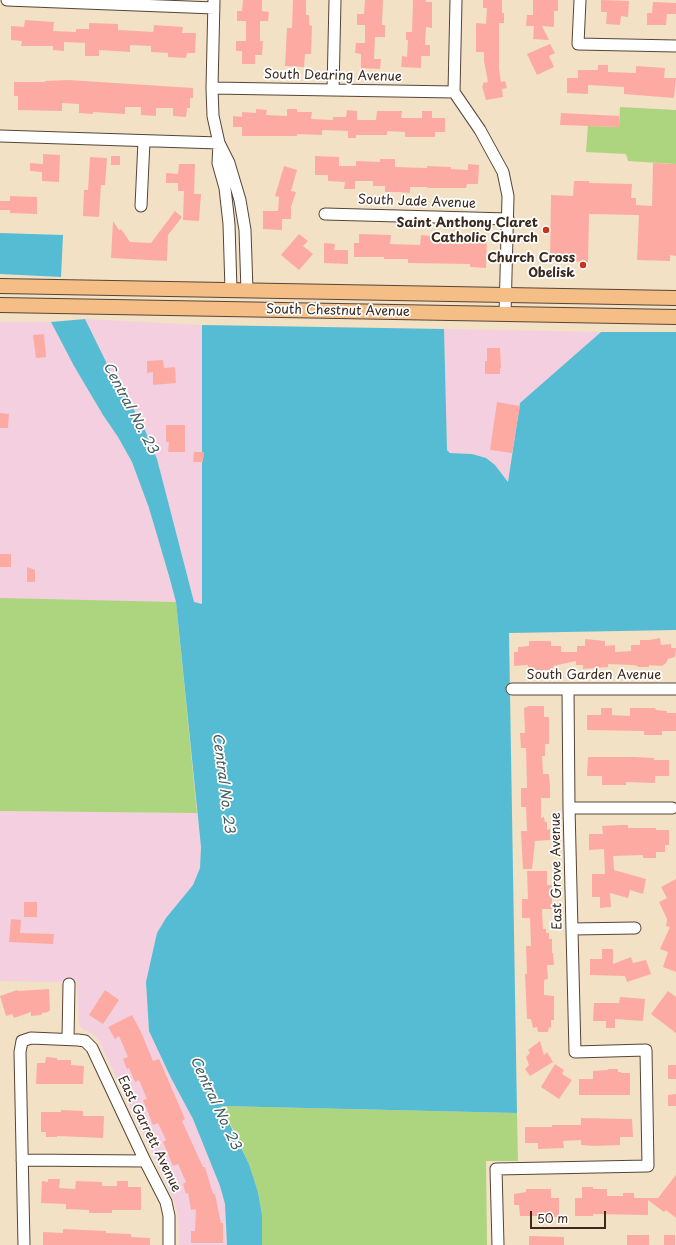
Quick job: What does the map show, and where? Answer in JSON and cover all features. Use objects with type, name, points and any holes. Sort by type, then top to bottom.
[{"type":"main road","name":"South Chestnut Avenue","points":[[0,286],[676,298]]},
{"type":"main road","name":"South Chestnut Avenue","points":[[0,305],[676,317]]},
{"type":"street","points":[[7,0],[214,4],[212,88],[214,116],[219,143],[218,163],[224,188],[229,224],[231,290]]},
{"type":"street","points":[[332,90],[335,0]]},
{"type":"street","points":[[456,0],[454,92],[480,130],[503,172],[508,196],[505,314]]},
{"type":"street","points":[[580,0],[578,44],[676,46]]},
{"type":"street","name":"South Dearing Avenue","points":[[212,88],[454,92]]},
{"type":"street","points":[[0,136],[219,143]]},
{"type":"street","points":[[141,206],[144,141]]},
{"type":"street","points":[[219,143],[229,163],[240,200],[245,230],[247,291]]},
{"type":"street","name":"South Jade Avenue","points":[[325,214],[508,219]]},
{"type":"street","name":"South Garden Avenue","points":[[512,689],[676,689]]},
{"type":"street","name":"East Grove Avenue","points":[[498,1245],[496,1169],[648,1166],[646,1050],[575,1052],[569,808],[568,689]]},
{"type":"street","points":[[569,808],[672,808]]},
{"type":"street","points":[[572,930],[635,928]]},
{"type":"street","points":[[24,1245],[20,1052],[22,1041],[31,1038],[68,1039],[68,984]]},
{"type":"street","name":"East Garrett Avenue","points":[[68,1039],[85,1041],[92,1048],[169,1209],[170,1245]]},
{"type":"street","points":[[22,1160],[145,1161]]},
{"type":"shaded area","points":[[85,319],[202,325],[202,604],[194,603],[157,459],[142,423],[112,374]]},
{"type":"shaded area","points":[[0,322],[51,322],[74,366],[132,462],[149,508],[176,602],[0,598]]},
{"type":"shaded area","points":[[444,329],[601,332],[520,404],[508,482],[495,465],[472,454],[450,453],[447,450]]},
{"type":"shaded area","points":[[0,811],[197,813],[201,847],[200,868],[193,885],[166,918],[146,982],[149,1031],[171,1078],[193,1119],[220,1186],[225,1204],[227,1245],[179,1245],[178,1214],[166,1183],[100,1043],[97,1038],[79,1025],[77,981],[0,981]]},
{"type":"green space","points":[[620,107],[676,110],[676,164],[628,161],[626,154],[586,152],[588,126],[619,127]]},
{"type":"green space","points":[[0,598],[176,602],[197,813],[0,811]]},
{"type":"green space","points":[[221,1106],[517,1113],[518,1161],[486,1161],[487,1245],[262,1245],[262,1215],[258,1192],[249,1164]]},
{"type":"water","points":[[0,233],[63,235],[61,277],[0,274]]},
{"type":"water","name":"Central No. 23","points":[[85,319],[112,374],[142,423],[157,459],[194,602],[202,604],[202,325],[444,329],[447,450],[450,453],[472,454],[486,458],[495,465],[508,482],[520,403],[601,332],[676,332],[676,630],[509,633],[517,1113],[221,1106],[249,1164],[258,1192],[262,1215],[262,1245],[227,1245],[225,1204],[220,1186],[193,1119],[171,1078],[149,1031],[146,982],[157,933],[166,918],[193,885],[200,868],[201,847],[176,602],[169,576],[149,508],[132,462],[74,366],[51,322]]},
{"type":"building","points":[[243,0],[262,0],[262,11],[269,12],[268,21],[260,21],[260,41],[263,41],[262,55],[255,55],[255,64],[242,64],[242,51],[236,51],[236,41],[246,41],[246,21],[237,21],[237,11],[242,11]]},
{"type":"building","points":[[293,0],[306,0],[306,15],[309,15],[309,25],[312,26],[311,54],[305,54],[304,67],[285,66],[287,28],[292,28]]},
{"type":"building","points":[[365,0],[383,0],[382,25],[385,25],[385,37],[375,37],[374,59],[381,59],[380,69],[361,68],[361,54],[355,53],[356,43],[365,43],[365,25],[357,25],[357,14],[364,14]]},
{"type":"building","points":[[413,0],[426,0],[426,2],[432,2],[432,28],[426,27],[425,45],[430,45],[430,56],[421,56],[421,68],[401,67],[402,56],[407,57],[408,40],[406,40],[406,32],[412,32]]},
{"type":"building","points":[[483,0],[502,0],[504,23],[499,23],[499,69],[501,82],[505,81],[507,88],[502,89],[503,97],[486,100],[482,86],[483,83],[488,82],[484,52],[476,52],[476,23],[486,24],[487,8],[483,8]]},
{"type":"building","points":[[533,0],[558,0],[558,11],[554,11],[554,27],[542,26],[549,40],[533,39],[534,26],[526,26],[527,15],[533,15]]},
{"type":"building","points":[[601,0],[629,1],[628,17],[621,16],[620,25],[606,24],[607,12],[601,12]]},
{"type":"building","points":[[653,2],[676,3],[676,14],[667,14],[666,25],[647,25],[647,13],[652,13]]},
{"type":"building","points":[[25,20],[54,22],[53,31],[76,32],[76,29],[89,29],[89,23],[118,24],[118,30],[153,32],[154,25],[183,27],[182,33],[196,33],[195,53],[187,53],[186,58],[168,57],[168,53],[151,52],[151,46],[130,45],[130,52],[99,50],[99,56],[85,56],[85,43],[64,42],[64,51],[53,50],[53,46],[21,46],[22,41],[11,40],[11,26],[24,27]]},
{"type":"building","points":[[550,44],[555,53],[549,56],[554,67],[537,75],[527,54]]},
{"type":"building","points":[[598,65],[608,65],[608,72],[636,73],[636,66],[665,68],[664,78],[676,78],[674,98],[624,94],[624,87],[588,85],[588,94],[567,93],[567,78],[578,78],[578,70],[598,70]]},
{"type":"building","points":[[68,80],[193,88],[193,98],[190,98],[190,108],[187,108],[186,117],[173,116],[173,108],[156,108],[156,116],[141,115],[141,107],[125,107],[125,114],[93,112],[93,114],[79,113],[79,104],[62,103],[62,111],[18,110],[18,96],[14,96],[14,82]]},
{"type":"building","points":[[256,109],[267,110],[266,115],[287,116],[287,109],[297,109],[297,112],[312,112],[311,119],[333,120],[333,117],[346,117],[347,110],[357,111],[357,120],[376,120],[377,111],[402,111],[401,118],[422,118],[422,111],[432,111],[432,118],[445,118],[445,132],[435,132],[435,137],[405,137],[405,132],[387,131],[387,135],[356,135],[356,138],[348,138],[348,131],[322,130],[322,135],[297,134],[297,136],[242,136],[242,127],[233,127],[233,116],[242,117],[242,112],[256,113]]},
{"type":"building","points":[[561,113],[619,116],[619,127],[560,125]]},
{"type":"building","points":[[43,154],[60,155],[59,182],[42,181],[42,172],[30,171],[30,163],[43,164]]},
{"type":"building","points":[[111,156],[120,156],[120,165],[111,165]]},
{"type":"building","points":[[315,156],[339,157],[339,166],[356,166],[356,161],[380,162],[380,159],[395,159],[395,167],[427,168],[427,166],[451,167],[451,169],[468,170],[468,164],[479,165],[478,184],[467,184],[466,188],[410,187],[410,193],[385,192],[385,186],[373,186],[373,181],[355,181],[355,189],[344,189],[345,182],[328,181],[328,175],[315,175]]},
{"type":"building","points":[[90,157],[107,158],[105,185],[101,185],[99,217],[83,216],[84,190],[88,190]]},
{"type":"building","points":[[653,163],[676,164],[676,256],[670,255],[670,261],[637,260],[639,215],[589,214],[588,262],[550,261],[551,195],[573,196],[574,181],[589,181],[589,183],[632,184],[631,198],[636,198],[636,205],[652,206]]},
{"type":"building","points":[[179,164],[195,164],[194,194],[201,194],[199,221],[183,220],[184,191],[178,191],[178,183],[166,183],[166,173],[178,174]]},
{"type":"building","points":[[284,166],[297,170],[291,191],[296,192],[291,207],[291,219],[282,219],[282,230],[263,229],[263,211],[278,211],[279,197],[275,196]]},
{"type":"building","points":[[10,196],[37,197],[37,214],[10,213],[10,210],[0,210],[0,201],[10,201]]},
{"type":"building","points":[[175,211],[182,217],[168,235],[167,261],[111,258],[113,221],[130,242],[151,243]]},
{"type":"building","points":[[299,234],[308,241],[303,246],[313,254],[299,270],[281,255]]},
{"type":"building","points":[[359,234],[391,235],[390,244],[420,245],[421,235],[432,236],[431,242],[448,242],[448,235],[487,237],[486,268],[470,267],[470,264],[408,263],[408,259],[354,257],[354,243],[359,243]]},
{"type":"building","points":[[324,243],[335,244],[334,250],[348,250],[348,264],[324,263]]},
{"type":"building","points":[[44,334],[46,357],[36,358],[33,335]]},
{"type":"building","points":[[487,348],[500,348],[500,374],[485,374]]},
{"type":"building","points":[[163,360],[164,368],[175,367],[176,383],[153,385],[153,372],[147,373],[147,361]]},
{"type":"building","points":[[497,402],[520,406],[512,453],[490,450]]},
{"type":"building","points":[[0,413],[9,414],[8,428],[0,428]]},
{"type":"building","points":[[166,425],[185,425],[185,452],[168,452],[169,442],[166,442]]},
{"type":"building","points":[[194,452],[204,452],[203,462],[193,462]]},
{"type":"building","points":[[0,554],[11,554],[11,567],[0,567]]},
{"type":"building","points":[[27,567],[35,570],[35,582],[27,582]]},
{"type":"building","points":[[660,638],[661,645],[671,644],[671,648],[676,648],[675,657],[668,659],[662,666],[649,665],[649,667],[638,667],[632,665],[608,664],[608,667],[583,669],[583,665],[576,665],[576,661],[553,666],[553,670],[528,670],[528,665],[514,666],[514,652],[518,652],[518,647],[529,646],[529,641],[551,641],[551,646],[561,646],[561,652],[577,652],[577,646],[585,646],[585,639],[605,641],[605,646],[615,645],[615,652],[631,651],[631,645],[640,645],[640,640]]},
{"type":"building","points":[[529,706],[544,706],[544,717],[549,717],[549,744],[545,744],[545,756],[542,756],[543,774],[549,774],[550,798],[541,798],[541,818],[544,817],[545,822],[547,822],[547,830],[550,829],[550,840],[535,841],[532,869],[523,869],[521,831],[527,831],[526,807],[521,807],[521,788],[527,788],[526,748],[521,748],[520,733],[525,733],[524,708]]},
{"type":"building","points":[[601,708],[612,708],[612,715],[630,716],[630,708],[655,708],[656,710],[667,711],[667,713],[676,713],[676,731],[662,731],[662,735],[644,735],[644,731],[587,730],[587,715],[601,715]]},
{"type":"building","points":[[588,757],[634,757],[654,758],[654,760],[669,760],[669,776],[655,776],[655,783],[626,782],[626,785],[602,785],[602,776],[587,776]]},
{"type":"building","points":[[628,825],[628,828],[656,828],[656,830],[669,830],[669,845],[665,845],[665,852],[656,852],[656,858],[643,858],[643,855],[613,856],[614,870],[646,879],[643,894],[630,890],[628,898],[610,893],[611,907],[600,908],[600,897],[592,897],[592,874],[605,874],[604,849],[589,850],[589,834],[603,834],[602,826]]},
{"type":"building","points":[[527,871],[547,871],[547,885],[552,885],[552,909],[542,909],[543,929],[546,929],[546,933],[549,933],[549,939],[552,939],[554,965],[547,965],[548,979],[544,980],[544,995],[554,996],[554,1020],[551,1020],[551,1028],[549,1027],[548,1032],[538,1032],[537,1027],[533,1028],[531,1019],[527,1019],[525,974],[527,974],[526,946],[531,946],[530,918],[522,918],[522,899],[528,899]]},
{"type":"building","points":[[676,879],[676,972],[663,967],[668,952],[660,949],[670,927],[666,926],[667,919],[659,902],[667,898],[661,887]]},
{"type":"building","points":[[24,902],[37,902],[37,917],[24,917]]},
{"type":"building","points":[[11,919],[21,920],[20,933],[54,934],[53,944],[9,942]]},
{"type":"building","points":[[602,949],[613,949],[613,964],[631,957],[633,963],[646,960],[651,974],[627,982],[625,976],[590,975],[590,959],[602,959]]},
{"type":"building","points":[[49,989],[50,1010],[48,1012],[42,1013],[41,1015],[31,1016],[31,1012],[14,1018],[12,1014],[6,1016],[0,996],[17,990]]},
{"type":"building","points":[[105,990],[119,1000],[103,1024],[89,1015]]},
{"type":"building","points":[[668,991],[676,997],[676,1033],[651,1014]]},
{"type":"building","points":[[620,997],[645,999],[643,1021],[615,1019],[615,1028],[606,1028],[606,1021],[593,1021],[594,1003],[619,1003]]},
{"type":"building","points":[[132,1015],[153,1061],[159,1059],[185,1119],[182,1121],[203,1167],[205,1167],[213,1194],[215,1194],[221,1223],[223,1223],[223,1243],[191,1243],[191,1231],[195,1231],[196,1209],[191,1210],[188,1193],[186,1194],[183,1184],[186,1182],[178,1164],[173,1166],[163,1142],[166,1140],[158,1123],[153,1125],[143,1100],[147,1099],[139,1080],[135,1082],[129,1068],[127,1069],[123,1059],[128,1057],[119,1036],[115,1039],[108,1027]]},
{"type":"building","points":[[540,1041],[544,1055],[547,1052],[553,1062],[530,1076],[525,1069],[529,1065],[526,1057],[530,1053],[528,1050]]},
{"type":"building","points":[[46,1057],[57,1058],[57,1060],[71,1060],[71,1065],[84,1066],[83,1084],[36,1084],[37,1063],[45,1063]]},
{"type":"building","points":[[555,1064],[564,1070],[562,1074],[572,1080],[559,1099],[541,1087]]},
{"type":"building","points":[[668,1065],[676,1065],[676,1079],[668,1079]]},
{"type":"building","points":[[618,1069],[618,1072],[621,1073],[630,1073],[630,1095],[579,1095],[579,1079],[593,1079],[593,1071]]},
{"type":"building","points":[[676,1094],[676,1106],[668,1106],[668,1095]]},
{"type":"building","points":[[61,1110],[83,1111],[83,1116],[104,1116],[103,1138],[46,1137],[46,1132],[41,1132],[41,1112],[61,1112]]},
{"type":"building","points":[[581,1118],[632,1119],[633,1137],[620,1137],[620,1145],[581,1145],[581,1140],[563,1141],[564,1148],[538,1149],[538,1143],[525,1143],[525,1127],[581,1125]]},
{"type":"building","points":[[676,1175],[676,1218],[666,1210],[664,1212],[648,1200],[648,1215],[593,1214],[593,1216],[575,1216],[575,1198],[582,1198],[582,1187],[607,1189],[607,1196],[623,1196],[623,1193],[634,1193],[634,1198],[658,1198]]},
{"type":"building","points":[[48,1179],[60,1179],[59,1188],[75,1189],[76,1181],[102,1182],[102,1186],[117,1186],[117,1181],[128,1181],[128,1187],[141,1187],[141,1210],[112,1210],[112,1213],[89,1213],[89,1210],[66,1209],[66,1204],[41,1203],[42,1181],[48,1182]]},
{"type":"building","points":[[526,1189],[551,1189],[551,1198],[559,1198],[559,1217],[520,1216],[519,1205],[514,1205],[514,1194],[526,1192]]},
{"type":"building","points":[[63,1229],[131,1234],[131,1237],[150,1238],[150,1245],[43,1245],[43,1232],[63,1233]]},
{"type":"building","points":[[627,1235],[649,1235],[649,1245],[627,1245]]},
{"type":"building","points":[[664,1235],[675,1235],[675,1245],[664,1245]]},
{"type":"building","points":[[529,1236],[564,1237],[564,1245],[529,1245]]},
{"type":"place","name":"Saint Anthony Claret Catholic Church","points":[[546,230]]},
{"type":"place","name":"Church Cross Obelisk","points":[[583,265]]}]
